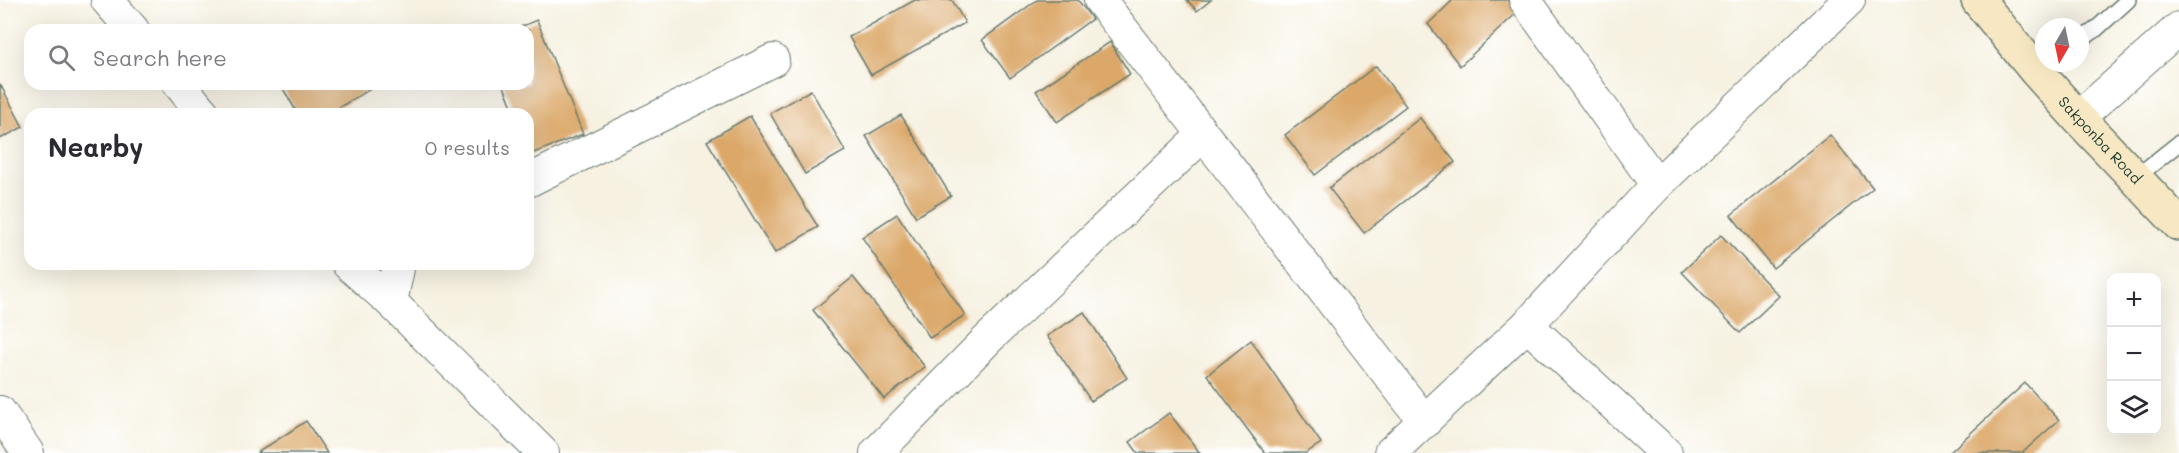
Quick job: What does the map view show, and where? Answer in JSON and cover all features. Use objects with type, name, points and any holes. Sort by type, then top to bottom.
[{"type":"main road","name":"Sakponba Road","points":[[1978,0],[2035,60]]},
{"type":"main road","name":"Sakponba Road","points":[[2046,72],[2078,118],[2179,224]]},
{"type":"street","points":[[108,0],[128,24]]},
{"type":"street","points":[[1100,0],[1425,422]]},
{"type":"street","points":[[1525,0],[1657,185]]},
{"type":"street","points":[[1390,453],[1527,325],[1657,185],[1849,0]]},
{"type":"street","points":[[2078,118],[2179,28]]},
{"type":"street","points":[[534,178],[773,60]]},
{"type":"street","points":[[184,90],[199,108]]},
{"type":"street","points":[[876,453],[987,340],[1203,135]]},
{"type":"street","points":[[359,270],[543,453]]},
{"type":"street","points":[[391,302],[398,270]]},
{"type":"street","points":[[1527,325],[1666,453]]},
{"type":"street","points":[[0,412],[28,453]]},
{"type":"lane","points":[[2089,34],[2128,0]]},
{"type":"lane","points":[[2135,178],[2179,142]]},
{"type":"building","points":[[915,0],[952,0],[965,23],[871,75],[849,37]]},
{"type":"building","points":[[1037,0],[1078,0],[1092,19],[1010,78],[982,40]]},
{"type":"building","points":[[1187,0],[1211,0],[1197,11]]},
{"type":"building","points":[[1453,0],[1519,0],[1524,6],[1460,66],[1428,24]]},
{"type":"building","points":[[537,20],[583,134],[534,153],[534,108],[513,108],[505,90],[534,90],[534,24],[527,24]]},
{"type":"building","points":[[1110,42],[1130,74],[1057,122],[1036,91]]},
{"type":"building","points":[[1376,66],[1406,106],[1315,175],[1285,135]]},
{"type":"building","points":[[0,84],[23,127],[0,139]]},
{"type":"building","points":[[284,90],[369,90],[338,108],[294,108]]},
{"type":"building","points":[[811,90],[845,151],[805,174],[770,113]]},
{"type":"building","points":[[901,115],[951,196],[916,217],[866,136]]},
{"type":"building","points":[[750,116],[818,227],[775,253],[707,141]]},
{"type":"building","points":[[1420,118],[1455,162],[1364,233],[1329,188]]},
{"type":"building","points":[[1830,135],[1873,188],[1773,268],[1731,215]]},
{"type":"building","points":[[897,214],[965,315],[930,338],[862,237]]},
{"type":"building","points":[[1721,235],[1779,296],[1740,333],[1682,272]]},
{"type":"building","points":[[853,277],[925,367],[884,399],[813,310]]},
{"type":"building","points":[[1084,312],[1127,378],[1091,401],[1047,336]]},
{"type":"building","points":[[1251,340],[1321,443],[1306,453],[1265,453],[1207,375]]},
{"type":"building","points":[[2025,383],[2059,420],[2022,453],[1949,453]]},
{"type":"building","points":[[1169,413],[1200,453],[1138,453],[1130,442]]},
{"type":"building","points":[[306,421],[327,453],[257,453]]}]
